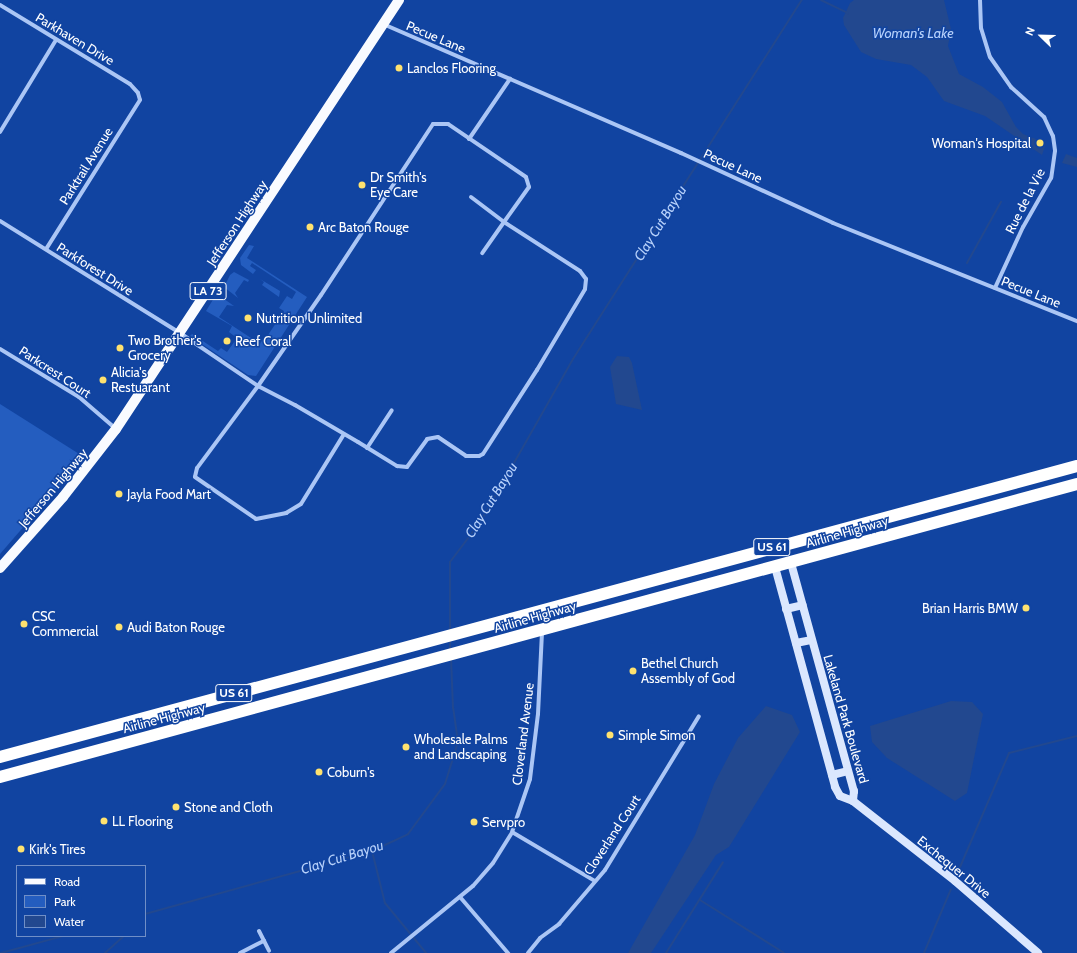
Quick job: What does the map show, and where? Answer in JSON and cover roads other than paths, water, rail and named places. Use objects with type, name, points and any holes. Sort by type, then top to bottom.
[{"type":"highway","name":"Airline Highway","points":[[0,757],[786,543],[1077,466]]},
{"type":"highway","name":"Airline Highway","points":[[0,777],[465,652],[791,563],[871,539],[1077,484]]},
{"type":"highway","points":[[868,521],[871,539]]},
{"type":"highway","points":[[786,543],[791,563]]},
{"type":"highway","points":[[772,547],[775,567]]},
{"type":"highway","points":[[536,611],[542,631]]},
{"type":"highway","points":[[300,676],[304,695]]},
{"type":"highway","points":[[167,712],[171,731]]},
{"type":"highway","points":[[13,754],[16,773]]},
{"type":"main road","name":"Jefferson Highway","points":[[0,568],[63,497],[116,429],[399,0]]},
{"type":"street","name":"Rue de la Vie","points":[[980,0],[981,28],[990,57],[1007,83],[1044,117],[1053,136],[1055,156],[1051,178],[1023,227],[995,288]]},
{"type":"street","name":"Parkhaven Drive","points":[[0,5],[130,84],[138,92]]},
{"type":"street","name":"Pecue Lane","points":[[383,24],[720,170],[833,223],[1077,321]]},
{"type":"street","points":[[0,132],[56,40]]},
{"type":"street","points":[[469,139],[510,79]]},
{"type":"street","name":"Parktrail Avenue","points":[[46,249],[140,100],[138,92]]},
{"type":"street","points":[[344,434],[301,504],[286,513],[256,519],[247,515],[195,477],[197,468],[258,386],[433,124],[448,124],[526,178],[529,187],[482,253]]},
{"type":"street","points":[[470,197],[504,222]]},
{"type":"street","name":"Parkforest Drive","points":[[0,221],[180,333],[258,386],[344,434],[396,466],[407,467],[427,439],[438,437],[466,456],[481,456],[537,370],[586,289],[586,279],[580,271],[504,222]]},
{"type":"street","name":"Parkcrest Court","points":[[0,349],[79,397],[116,429]]},
{"type":"street","points":[[367,448],[392,410]]},
{"type":"street","name":"Lakeland Park Boulevard","points":[[775,567],[832,775],[840,796],[853,801],[854,791],[811,640],[791,563]]},
{"type":"street","points":[[786,609],[803,605]]},
{"type":"street","name":"Cloverland Avenue","points":[[391,953],[460,897],[493,863],[512,832],[530,779],[538,714],[542,631]]},
{"type":"street","points":[[796,643],[811,640]]},
{"type":"street","points":[[811,698],[826,694]]},
{"type":"street","name":"Cloverland Court","points":[[528,953],[540,938],[559,924],[605,870],[699,716]]},
{"type":"street","points":[[832,775],[848,771]]},
{"type":"street","name":"Exchequer Drive","points":[[853,801],[955,881],[1038,953]]},
{"type":"street","points":[[512,832],[596,880]]},
{"type":"street","points":[[460,897],[508,953]]},
{"type":"street","points":[[259,931],[269,951]]},
{"type":"street","points":[[240,953],[264,941]]},
{"type":"water","name":"Woman's Lake","points":[[854,0],[944,0],[951,29],[948,46],[959,74],[983,87],[1002,102],[1016,127],[1023,134],[1046,143],[1042,155],[985,116],[944,101],[927,77],[911,65],[876,59],[861,52],[844,25],[843,18],[850,3]]},
{"type":"water","points":[[1066,154],[1077,158],[1077,167],[1062,163]]},
{"type":"water","points":[[617,356],[629,357],[632,363],[642,410],[616,404],[610,367]]},
{"type":"water","points":[[951,701],[972,702],[983,714],[967,793],[955,801],[887,758],[872,742],[870,726]]},
{"type":"water","points":[[766,706],[792,715],[800,732],[729,847],[716,855],[651,953],[628,953],[695,835],[714,784],[738,738]]},
{"type":"waterway","name":"Clay Cut Bayou","points":[[450,631],[450,562],[481,521],[573,359],[802,0]]},
{"type":"waterway","points":[[821,0],[848,13]]},
{"type":"waterway","points":[[967,263],[1001,202]]},
{"type":"waterway","name":"Clay Cut Bayou","points":[[450,639],[450,651]]},
{"type":"waterway","name":"Clay Cut Bayou","points":[[146,914],[372,851],[408,834],[445,784],[458,742],[453,708],[451,659]]},
{"type":"waterway","points":[[957,874],[1009,753],[1077,736]]},
{"type":"waterway","points":[[372,851],[385,903],[426,953]]},
{"type":"waterway","points":[[666,953],[723,862]]},
{"type":"waterway","points":[[924,953],[951,889]]},
{"type":"waterway","points":[[700,900],[784,953]]},
{"type":"waterway","name":"Clay Cut Bayou","points":[[1,953],[59,937]]},
{"type":"waterway","points":[[105,953],[123,937]]},
{"type":"place","name":"Lanclos Flooring","points":[[399,68]]},
{"type":"place","name":"Woman's Hospital","points":[[1040,143]]},
{"type":"place","name":"Dr Smith's Eye Care","points":[[362,185]]},
{"type":"place","name":"Arc Baton Rouge","points":[[310,227]]},
{"type":"place","name":"Nutrition Unlimited","points":[[248,318]]},
{"type":"place","name":"Reef Coral","points":[[227,341]]},
{"type":"place","name":"Two Brother's Grocery","points":[[120,348]]},
{"type":"place","name":"Alicia's Restuarant","points":[[103,380]]},
{"type":"place","name":"Jayla Food Mart","points":[[119,494]]},
{"type":"place","name":"Brian Harris BMW","points":[[1026,608]]},
{"type":"place","name":"CSC Commercial","points":[[24,624]]},
{"type":"place","name":"Audi Baton Rouge","points":[[119,627]]},
{"type":"place","name":"Bethel Church Assembly of God","points":[[633,671]]},
{"type":"place","name":"Simple Simon","points":[[610,735]]},
{"type":"place","name":"Wholesale Palms and Landscaping","points":[[406,747]]},
{"type":"place","name":"Coburn's","points":[[319,772]]},
{"type":"place","name":"Stone and Cloth","points":[[176,807]]},
{"type":"place","name":"LL Flooring","points":[[104,821]]},
{"type":"place","name":"Servpro","points":[[474,822]]},
{"type":"place","name":"Kirk's Tires","points":[[21,849]]}]
